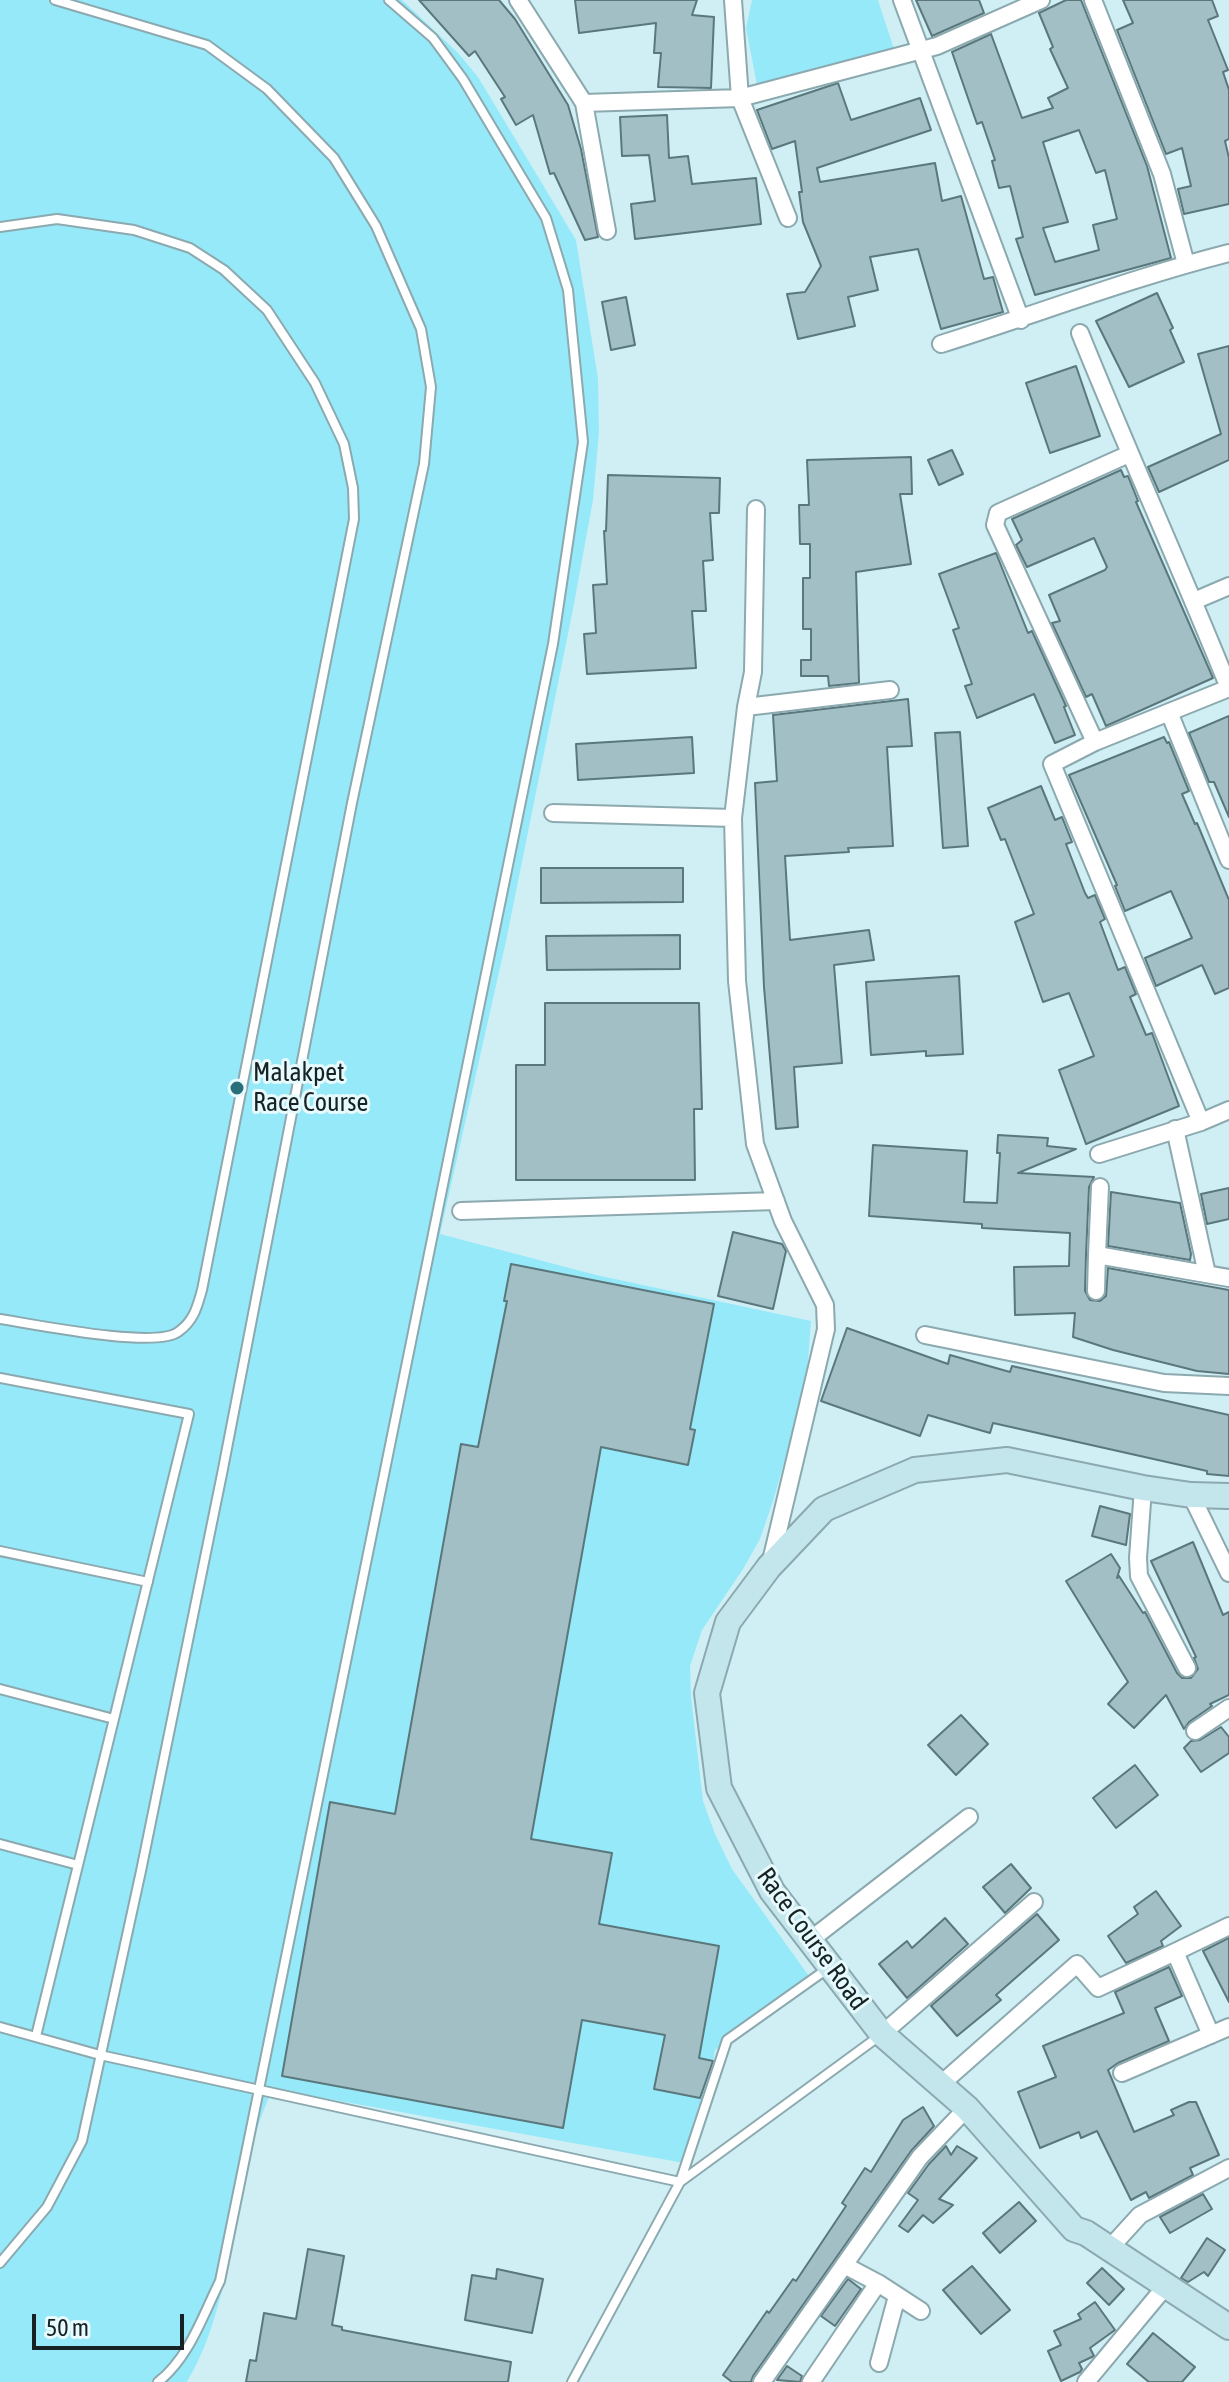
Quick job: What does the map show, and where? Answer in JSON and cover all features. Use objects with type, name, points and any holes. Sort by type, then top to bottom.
[{"type":"street","points":[[518,0],[584,103],[607,231]]},
{"type":"street","points":[[733,0],[740,98],[788,218]]},
{"type":"street","points":[[902,0],[1021,320]]},
{"type":"street","points":[[584,103],[740,98],[937,46],[1041,0]]},
{"type":"street","points":[[1093,0],[1162,174],[1186,264]]},
{"type":"street","points":[[941,344],[1021,320],[1074,299],[1229,253]]},
{"type":"street","points":[[1080,333],[1229,688],[1095,742],[1052,764],[1201,1122]]},
{"type":"street","points":[[1095,742],[995,525],[998,513],[1129,454]]},
{"type":"street","points":[[756,509],[753,672],[733,818],[737,981],[755,1144],[783,1221],[825,1305],[826,1329],[769,1567]]},
{"type":"street","points":[[1194,601],[1229,586]]},
{"type":"street","points":[[746,707],[890,690]]},
{"type":"street","points":[[1169,712],[1229,860]]},
{"type":"street","points":[[553,813],[733,818]]},
{"type":"street","points":[[1099,1154],[1229,1110]]},
{"type":"street","points":[[1175,1129],[1207,1274]]},
{"type":"street","points":[[1096,1291],[1100,1187]]},
{"type":"street","points":[[461,1211],[776,1201]]},
{"type":"street","points":[[1097,1255],[1229,1278]]},
{"type":"street","points":[[925,1335],[1164,1383],[1229,1386]]},
{"type":"street","name":"Race Course Road","points":[[1229,1496],[1191,1495],[1143,1488],[1007,1460],[915,1470],[824,1509],[769,1567],[728,1622],[707,1693],[719,1788],[772,1891],[882,2034],[967,2108],[1074,2229],[1086,2233],[1229,2327]]},
{"type":"street","points":[[1143,1488],[1139,1576],[1187,1668]]},
{"type":"street","points":[[1191,1495],[1229,1573]]},
{"type":"street","points":[[1195,1731],[1229,1708]]},
{"type":"street","points":[[809,1941],[969,1817]]},
{"type":"street","points":[[882,2034],[1034,1902]]},
{"type":"street","points":[[940,2085],[1077,1964],[1098,1988],[1229,1926]]},
{"type":"street","points":[[1175,1952],[1211,2035]]},
{"type":"street","points":[[1122,2073],[1229,2027]]},
{"type":"street","points":[[762,2382],[920,2157],[967,2108]]},
{"type":"street","points":[[1109,2249],[1140,2215],[1229,2168]]},
{"type":"street","points":[[844,2265],[921,2311]]},
{"type":"street","points":[[811,2382],[878,2283]]},
{"type":"street","points":[[1086,2382],[1165,2287]]},
{"type":"street","points":[[879,2363],[897,2296]]},
{"type":"lane","points":[[0,2263],[47,2207],[82,2141],[207,1551],[352,803],[424,464],[431,387],[421,329],[376,226],[334,158],[306,129],[267,89],[207,45],[55,0]]},
{"type":"lane","points":[[158,2382],[189,2346],[220,2281],[553,644],[583,442],[568,290],[546,218],[463,79],[433,38],[389,0]]},
{"type":"lane","points":[[0,227],[57,219],[134,230],[190,248],[224,270],[267,310],[315,383],[344,444],[353,488],[354,519],[202,1290],[194,1317],[176,1335],[139,1339],[0,1319]]},
{"type":"lane","points":[[0,1378],[189,1414],[36,2036]]},
{"type":"lane","points":[[0,1551],[148,1582]]},
{"type":"lane","points":[[0,1689],[114,1719]]},
{"type":"lane","points":[[0,1844],[78,1865]]},
{"type":"lane","points":[[572,2382],[680,2182],[727,2040],[830,1967]]},
{"type":"lane","points":[[0,2027],[100,2055],[257,2091],[680,2182],[882,2034]]},
{"type":"shaded area","name":"Malakpet Race Course","points":[[0,0],[402,0],[458,53],[478,77],[576,240],[598,379],[599,432],[593,500],[573,609],[506,941],[440,1234],[596,1275],[811,1321],[806,1387],[760,1539],[702,1630],[690,1666],[703,1801],[715,1834],[732,1869],[811,1979],[715,2050],[704,2120],[694,2119],[684,2163],[273,2089],[248,2161],[216,2312],[204,2348],[187,2382],[0,2382]]},
{"type":"shaded area","points":[[752,0],[878,0],[894,49],[757,85],[746,28]]},
{"type":"building","points":[[419,0],[499,0],[515,19],[568,105],[581,149],[598,237],[585,240],[554,173],[550,174],[533,115],[516,125],[501,99],[505,97],[475,51],[469,56]]},
{"type":"building","points":[[575,0],[697,0],[692,15],[714,17],[711,88],[658,87],[661,53],[654,53],[656,23],[579,33]]},
{"type":"building","points":[[916,0],[979,0],[984,13],[932,36]]},
{"type":"building","points":[[1066,0],[1081,0],[1147,166],[1171,258],[1035,295],[1016,239],[1023,237],[1010,186],[999,188],[992,161],[995,160],[982,122],[977,124],[952,52],[991,34],[1022,118],[1053,108],[1048,98],[1068,88],[1050,49],[1053,47],[1039,13]],"holes":[[[1079,130],[1096,173],[1105,170],[1117,219],[1093,225],[1099,250],[1055,262],[1043,228],[1068,222],[1043,142]]]},
{"type":"building","points":[[1123,0],[1212,0],[1218,16],[1208,20],[1228,70],[1223,72],[1229,90],[1229,139],[1225,141],[1229,158],[1229,204],[1184,214],[1178,189],[1191,186],[1182,148],[1166,154],[1117,30],[1133,23]]},
{"type":"building","points":[[838,83],[851,120],[920,98],[931,130],[817,168],[820,182],[935,163],[942,201],[961,196],[984,279],[993,277],[1003,312],[941,329],[918,249],[870,257],[878,290],[848,297],[855,326],[798,339],[787,294],[805,292],[821,266],[803,222],[795,141],[772,149],[757,110]]},
{"type":"building","points":[[667,115],[669,158],[688,156],[692,184],[756,178],[761,224],[635,239],[631,204],[655,201],[649,155],[622,156],[620,117]]},
{"type":"building","points":[[1157,293],[1184,362],[1129,387],[1096,321]]},
{"type":"building","points":[[626,297],[635,345],[611,350],[602,302]]},
{"type":"building","points":[[1229,346],[1229,460],[1159,492],[1148,467],[1221,434],[1198,354]]},
{"type":"building","points":[[1076,366],[1100,436],[1050,453],[1026,383]]},
{"type":"building","points":[[952,450],[963,474],[939,485],[928,460]]},
{"type":"building","points":[[911,457],[912,494],[900,494],[911,564],[856,572],[859,683],[829,686],[828,676],[801,676],[801,660],[811,660],[811,629],[803,629],[803,578],[810,578],[810,544],[800,544],[799,505],[809,505],[807,460]]},
{"type":"building","points":[[1121,470],[1124,477],[1128,476],[1136,502],[1213,678],[1106,726],[1092,694],[1086,697],[1052,623],[1060,621],[1049,595],[1105,570],[1107,567],[1094,538],[1027,567],[1016,545],[1022,540],[1012,519]]},
{"type":"building","points":[[608,475],[720,478],[719,513],[710,513],[713,560],[703,561],[706,611],[692,611],[696,668],[587,674],[584,634],[596,633],[593,585],[607,584],[604,531]]},
{"type":"building","points":[[996,553],[1028,633],[1032,631],[1066,706],[1075,735],[1055,743],[1034,694],[977,718],[965,686],[972,684],[953,630],[959,628],[939,574]]},
{"type":"building","points":[[908,699],[912,746],[887,747],[893,846],[785,856],[790,940],[869,930],[874,960],[834,965],[842,1063],[794,1067],[798,1127],[776,1129],[764,987],[755,783],[777,781],[773,715]]},
{"type":"building","points":[[1229,716],[1229,817],[1214,782],[1209,782],[1189,733]]},
{"type":"building","points":[[960,732],[968,846],[943,848],[935,733]]},
{"type":"building","points":[[692,737],[694,773],[578,780],[576,744]]},
{"type":"building","points":[[1164,737],[1169,742],[1189,791],[1182,794],[1229,900],[1229,988],[1215,994],[1202,965],[1156,986],[1145,958],[1192,938],[1171,891],[1125,911],[1117,885],[1069,775]]},
{"type":"building","points":[[1041,786],[1055,820],[1062,817],[1072,842],[1066,844],[1085,893],[1088,898],[1095,895],[1105,919],[1100,922],[1118,970],[1125,967],[1136,994],[1130,997],[1146,1035],[1152,1033],[1179,1106],[1086,1144],[1059,1070],[1094,1056],[1069,993],[1043,1002],[1015,922],[1034,914],[1005,839],[1001,840],[988,808]]},
{"type":"building","points":[[541,868],[683,868],[683,902],[541,903]]},
{"type":"building","points":[[680,935],[680,969],[547,970],[546,936]]},
{"type":"building","points":[[959,976],[963,1054],[926,1056],[926,1051],[871,1055],[866,982]]},
{"type":"building","points":[[545,1003],[699,1003],[702,1109],[694,1109],[695,1180],[516,1180],[516,1065],[545,1065]]},
{"type":"building","points":[[998,1135],[1048,1138],[1047,1146],[1076,1149],[1018,1173],[1094,1177],[1089,1187],[1086,1255],[1085,1291],[1090,1300],[1100,1301],[1106,1296],[1108,1268],[1229,1290],[1229,1374],[1197,1371],[1073,1337],[1075,1313],[1015,1315],[1014,1267],[1069,1266],[1070,1233],[982,1228],[982,1224],[869,1216],[873,1145],[967,1151],[964,1202],[997,1203]]},
{"type":"building","points":[[1229,1188],[1229,1219],[1207,1224],[1201,1194]]},
{"type":"building","points":[[1111,1192],[1180,1203],[1190,1260],[1108,1246]]},
{"type":"building","points":[[733,1232],[782,1244],[786,1251],[773,1309],[718,1296]]},
{"type":"building","points":[[511,1264],[714,1304],[690,1429],[695,1430],[688,1465],[601,1447],[531,1839],[612,1853],[599,1924],[719,1946],[699,2058],[713,2061],[700,2098],[654,2089],[665,2035],[582,2020],[563,2128],[282,2076],[330,1802],[395,1814],[461,1444],[478,1447],[507,1301],[504,1301]]},
{"type":"building","points":[[847,1328],[948,1364],[950,1355],[1010,1372],[1012,1366],[1229,1415],[1229,1476],[1207,1474],[1207,1471],[993,1423],[990,1433],[928,1415],[920,1436],[821,1401]]},
{"type":"building","points":[[1100,1506],[1130,1514],[1126,1545],[1092,1536]]},
{"type":"building","points":[[1193,1542],[1223,1615],[1229,1612],[1229,1695],[1210,1704],[1212,1706],[1184,1729],[1166,1695],[1134,1728],[1108,1704],[1128,1682],[1066,1581],[1111,1554],[1120,1568],[1117,1578],[1119,1576],[1145,1612],[1177,1673],[1182,1678],[1191,1678],[1198,1669],[1196,1657],[1151,1561]]},
{"type":"building","points":[[961,1715],[988,1744],[956,1775],[928,1745]]},
{"type":"building","points":[[1221,1727],[1229,1737],[1229,1753],[1201,1772],[1184,1748],[1191,1741],[1200,1740]]},
{"type":"building","points":[[1135,1765],[1158,1795],[1116,1828],[1093,1798]]},
{"type":"building","points":[[1011,1864],[1031,1888],[1005,1913],[983,1887]]},
{"type":"building","points":[[1156,1891],[1181,1926],[1161,1941],[1163,1946],[1126,1963],[1108,1936],[1138,1914],[1134,1907]]},
{"type":"building","points":[[1037,1914],[1059,1940],[996,1995],[1001,2000],[957,2036],[931,2006]]},
{"type":"building","points":[[945,1918],[968,1944],[907,1998],[879,1964],[907,1941],[912,1948]]},
{"type":"building","points":[[1229,1938],[1229,2002],[1203,1951]]},
{"type":"building","points":[[1169,1967],[1182,1996],[1155,2008],[1169,2041],[1108,2070],[1134,2132],[1174,2115],[1171,2110],[1196,2102],[1219,2155],[1190,2168],[1193,2175],[1149,2198],[1146,2192],[1131,2200],[1097,2131],[1081,2138],[1079,2132],[1040,2148],[1018,2092],[1056,2077],[1043,2046],[1124,2013],[1115,1992]]},
{"type":"building","points":[[923,2107],[934,2126],[911,2151],[751,2382],[732,2382],[723,2375],[767,2311],[769,2313],[793,2279],[796,2281],[846,2206],[842,2203],[865,2168],[871,2172],[903,2120]]},
{"type":"building","points":[[946,2146],[951,2155],[957,2146],[977,2158],[939,2199],[953,2205],[933,2223],[923,2215],[908,2232],[899,2226],[918,2200],[908,2193]]},
{"type":"building","points":[[1203,2194],[1212,2209],[1170,2233],[1160,2217]]},
{"type":"building","points":[[1019,2202],[1036,2221],[1000,2253],[983,2233]]},
{"type":"building","points":[[1207,2238],[1225,2250],[1208,2276],[1204,2272],[1188,2282],[1181,2278]]},
{"type":"building","points":[[308,2249],[344,2256],[332,2325],[342,2327],[342,2330],[511,2362],[508,2382],[246,2382],[250,2360],[256,2361],[264,2313],[296,2319]]},
{"type":"building","points":[[972,2266],[1010,2310],[981,2334],[943,2290]]},
{"type":"building","points":[[1102,2268],[1124,2289],[1109,2305],[1087,2283]]},
{"type":"building","points":[[497,2269],[543,2279],[532,2333],[465,2320],[472,2275],[496,2279]]},
{"type":"building","points":[[848,2279],[861,2289],[835,2326],[821,2316]]},
{"type":"building","points":[[1095,2302],[1115,2330],[1090,2348],[1094,2356],[1079,2363],[1080,2372],[1061,2381],[1048,2351],[1061,2345],[1054,2331],[1081,2319],[1078,2314]]},
{"type":"building","points":[[1153,2333],[1195,2367],[1182,2382],[1149,2382],[1127,2364]]},
{"type":"building","points":[[787,2366],[802,2376],[800,2382],[777,2380]]},
{"type":"place","name":"Malakpet Race Course","points":[[237,1088]]}]
